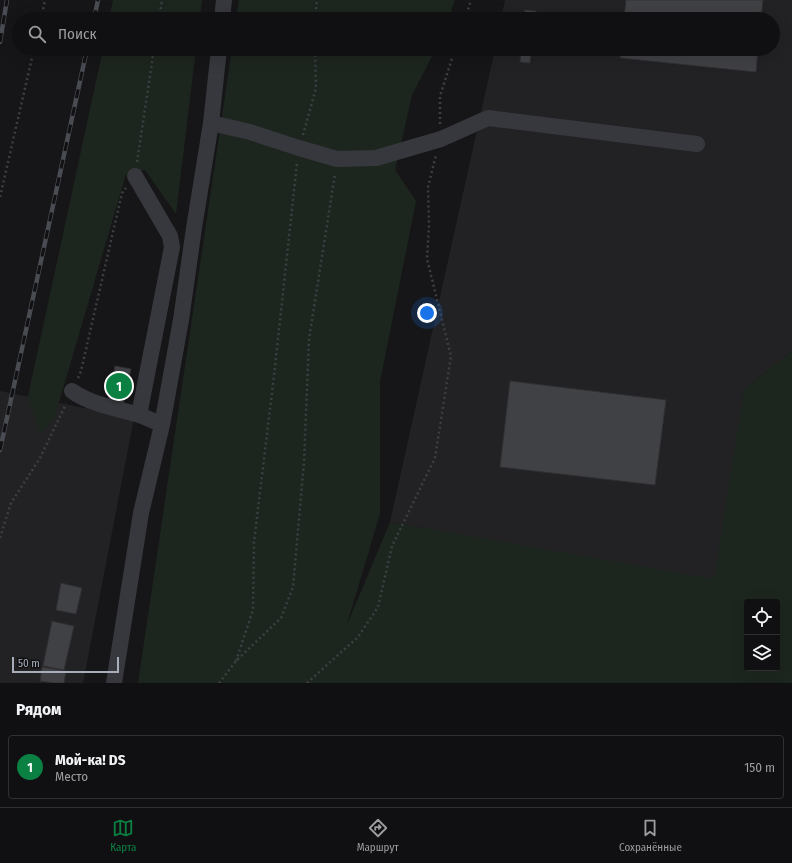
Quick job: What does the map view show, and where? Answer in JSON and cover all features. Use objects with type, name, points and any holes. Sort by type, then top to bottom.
[{"type":"street","points":[[223,12],[224,0]]},
{"type":"street","points":[[114,683],[141,513],[162,424],[181,320],[211,123],[218,56]]},
{"type":"street","points":[[211,123],[250,132],[337,159],[376,158],[441,139],[488,118],[697,144]]},
{"type":"street","points":[[135,176],[170,236],[172,247],[139,415]]},
{"type":"street","points":[[159,313],[181,320]]},
{"type":"street","points":[[72,391],[77,395],[96,403],[139,415],[162,424]]},
{"type":"path","points":[[42,12],[45,0]]},
{"type":"path","points":[[160,12],[162,0]]},
{"type":"path","points":[[316,12],[317,0]]},
{"type":"path","points":[[467,12],[471,0]]},
{"type":"path","points":[[0,197],[32,56]]},
{"type":"path","points":[[0,538],[11,503],[40,458],[81,371],[122,193],[135,176],[153,56]]},
{"type":"path","points":[[236,661],[253,610],[254,542],[299,148],[316,88],[316,56]]},
{"type":"path","points":[[307,683],[358,637],[378,607],[392,546],[435,458],[451,356],[427,260],[429,225],[428,187],[441,139],[440,96],[453,56]]},
{"type":"path","points":[[219,683],[236,661],[281,618],[293,587],[304,462],[309,340],[337,159]]},
{"type":"shaded area","points":[[113,0],[202,0],[201,12],[110,12]]},
{"type":"shaded area","points":[[239,0],[455,0],[451,12],[237,12]]},
{"type":"shaded area","points":[[505,0],[792,0],[792,351],[744,389],[715,580],[390,522],[493,56],[780,56],[780,12],[502,12]]},
{"type":"shaded area","points":[[101,56],[195,56],[176,214],[145,170],[126,174],[55,416],[41,435],[28,396]]},
{"type":"shaded area","points":[[231,56],[432,56],[412,95],[395,170],[416,201],[380,382],[380,514],[346,627],[390,522],[714,579],[744,389],[792,351],[792,683],[138,683]]},
{"type":"shaded area","points":[[0,391],[134,418],[83,683],[0,683]]},
{"type":"building","points":[[626,0],[763,0],[762,12],[625,12]]},
{"type":"building","points":[[525,10],[536,11],[536,12],[525,12]]},
{"type":"building","points":[[520,56],[530,56],[530,63],[520,62]]},
{"type":"building","points":[[620,56],[757,56],[756,72],[620,58]]},
{"type":"building","points":[[115,366],[131,369],[123,406],[108,403]]},
{"type":"building","points":[[510,381],[666,400],[655,485],[500,467]]},
{"type":"building","points":[[61,583],[82,588],[76,614],[56,610]]},
{"type":"building","points":[[52,621],[74,626],[64,670],[43,666]]},
{"type":"building","points":[[42,667],[66,671],[64,683],[40,681]]},
{"type":"railway","points":[[0,42],[7,0]]},
{"type":"railway","points":[[95,12],[98,0]]},
{"type":"railway","points":[[0,450],[85,56]]},
{"type":"place","name":"Мой-ка! DS","points":[[119,386]]}]
